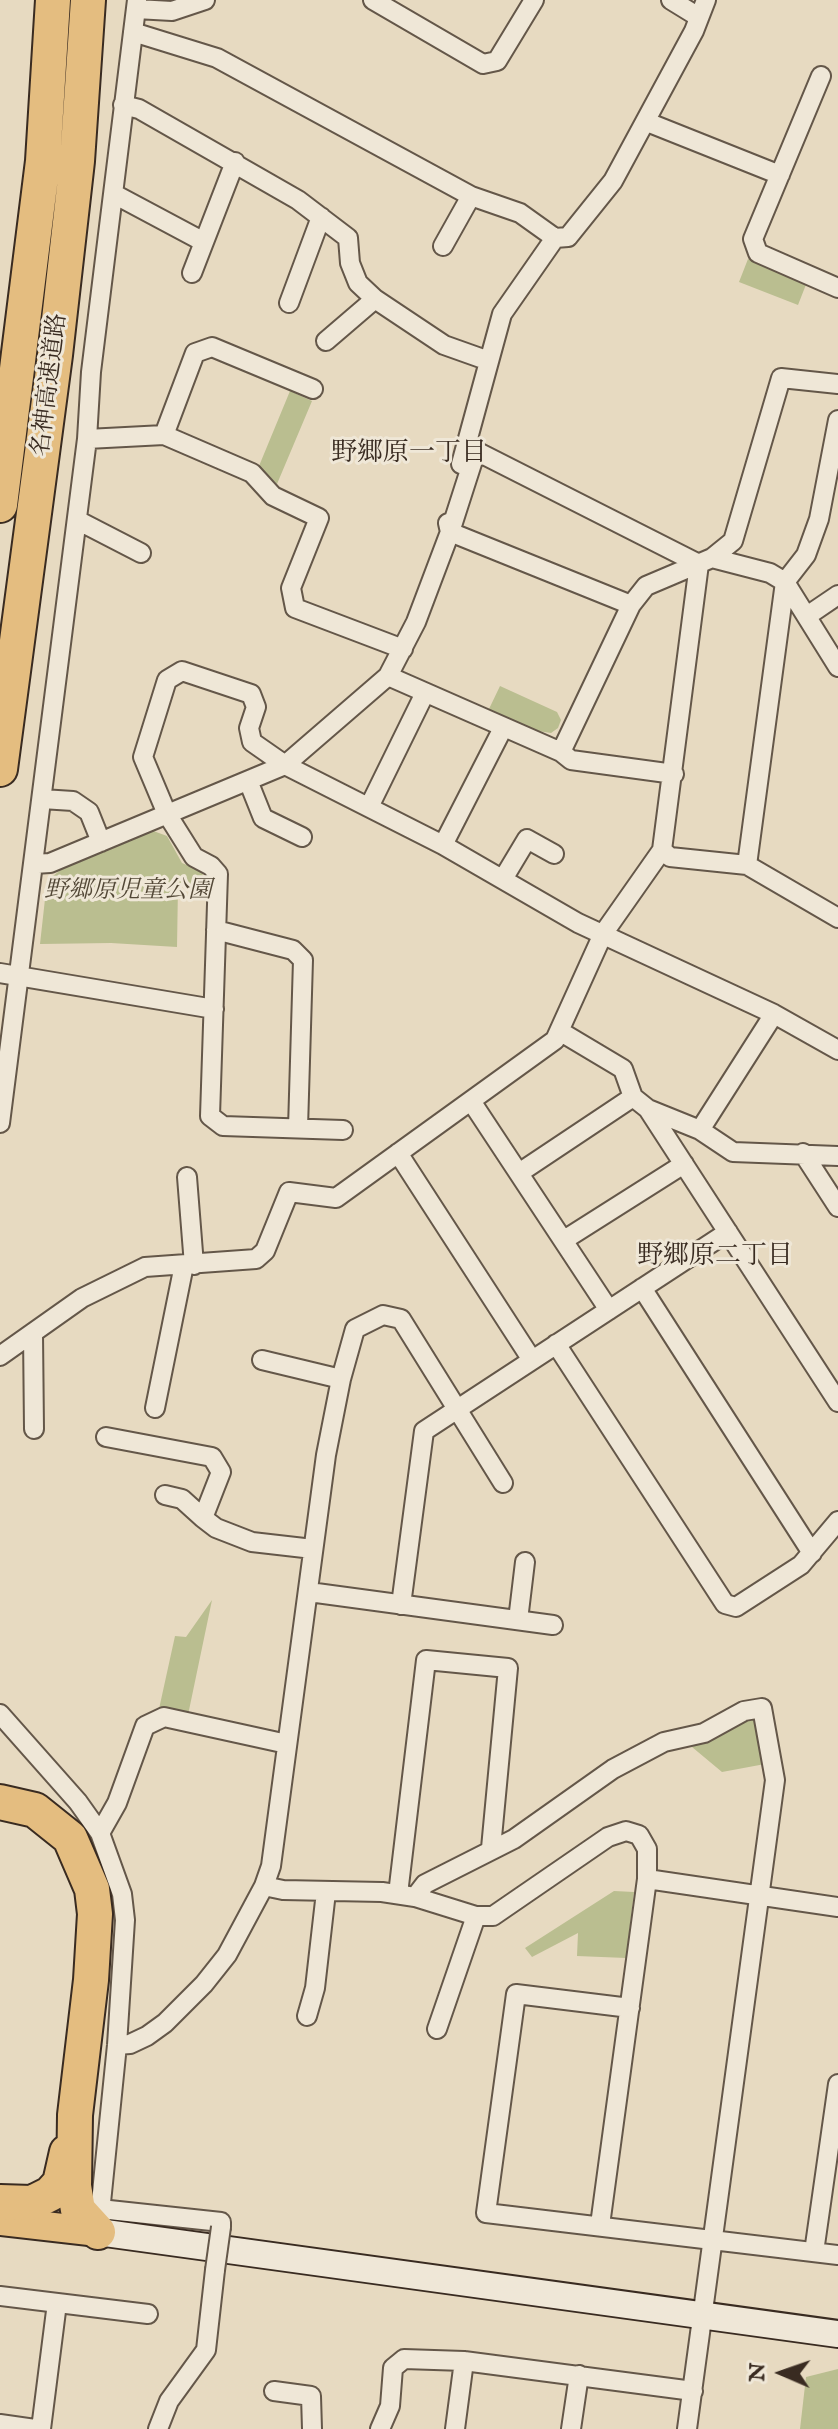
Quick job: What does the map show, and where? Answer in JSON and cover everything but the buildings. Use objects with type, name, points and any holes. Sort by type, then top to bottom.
[{"type":"highway","name":"名神高速道路","points":[[0,505],[43,161],[53,0]]},
{"type":"highway","name":"名神高速道路","points":[[0,769],[55,355],[77,161],[88,0]]},
{"type":"highway","points":[[0,1802],[35,1810],[70,1838],[92,1889],[95,1914],[91,1980],[75,2115],[60,2183],[50,2194],[32,2203],[0,2202]]},
{"type":"highway","points":[[75,2115],[74,2186],[78,2210],[99,2220]]},
{"type":"main road","points":[[0,2221],[99,2220]]},
{"type":"street","points":[[0,1123],[7,974],[34,864],[87,439],[91,372],[136,4],[172,11],[205,0]]},
{"type":"street","points":[[375,0],[483,64],[497,61],[534,0]]},
{"type":"street","points":[[133,32],[217,58],[471,196],[520,213],[555,238],[568,237],[613,181],[694,31],[702,8],[671,0]]},
{"type":"street","points":[[821,76],[753,239],[758,253],[838,288]]},
{"type":"street","points":[[123,105],[139,109],[235,162],[321,217],[348,238],[350,263],[358,283],[375,299],[444,345],[489,361]]},
{"type":"street","points":[[647,122],[780,175]]},
{"type":"street","points":[[192,273],[235,162]]},
{"type":"street","points":[[114,194],[204,242]]},
{"type":"street","points":[[443,246],[471,196]]},
{"type":"street","points":[[289,303],[321,217]]},
{"type":"street","points":[[450,532],[447,517],[502,314],[555,238]]},
{"type":"street","points":[[326,341],[375,299]]},
{"type":"street","points":[[164,435],[195,353],[212,347],[313,389]]},
{"type":"street","points":[[561,752],[631,605],[646,586],[705,561],[733,541],[781,378],[838,384]]},
{"type":"street","points":[[747,865],[785,582],[806,555],[819,519],[838,420]]},
{"type":"street","points":[[87,439],[164,435],[252,473],[273,496],[319,518],[291,588],[295,608],[403,649]]},
{"type":"street","points":[[34,864],[50,863],[249,783],[285,765],[388,676],[403,649],[450,532],[476,451],[705,561],[770,573],[785,582],[838,667]]},
{"type":"street","points":[[77,520],[141,553]]},
{"type":"street","points":[[450,532],[631,605]]},
{"type":"street","points":[[0,1356],[109,1281],[145,1267],[256,1259],[265,1251],[289,1192],[336,1198],[555,1040],[603,934],[662,850],[705,561]]},
{"type":"street","points":[[807,616],[838,595]]},
{"type":"street","points":[[343,1130],[223,1126],[210,1116],[218,874],[211,866],[194,857],[167,814],[143,757],[167,680],[182,671],[251,694],[256,707],[249,728],[252,742],[285,765],[443,845],[603,934],[774,1014],[838,1050]]},
{"type":"street","points":[[388,676],[561,752],[571,760],[674,774]]},
{"type":"street","points":[[369,807],[425,693]]},
{"type":"street","points":[[443,845],[503,728]]},
{"type":"street","points":[[249,783],[263,818],[302,837]]},
{"type":"street","points":[[42,799],[73,801],[89,812],[101,842]]},
{"type":"street","points":[[503,879],[527,839],[554,854]]},
{"type":"street","points":[[662,850],[670,857],[747,865],[838,918]]},
{"type":"street","points":[[216,930],[293,950],[303,960],[298,1128]]},
{"type":"street","points":[[7,974],[214,1009]]},
{"type":"street","points":[[700,1130],[774,1014]]},
{"type":"street","points":[[561,1032],[623,1069],[641,1103],[838,1402]]},
{"type":"street","points":[[471,1101],[609,1310]]},
{"type":"street","points":[[641,1103],[700,1130],[733,1152],[838,1156]]},
{"type":"street","points":[[519,1173],[641,1103]]},
{"type":"street","points":[[398,1153],[532,1360]]},
{"type":"street","points":[[803,1153],[838,1207]]},
{"type":"street","points":[[564,1240],[684,1164]]},
{"type":"street","points":[[155,1408],[189,1265],[187,1177]]},
{"type":"street","points":[[401,1605],[424,1431],[728,1232]]},
{"type":"street","points":[[642,1288],[812,1553]]},
{"type":"street","points":[[117,2045],[130,2044],[147,2036],[165,2023],[204,1984],[227,1955],[264,1886],[271,1866],[313,1549],[341,1379],[355,1329],[383,1315],[401,1319],[503,1483]]},
{"type":"street","points":[[33,1334],[34,1429]]},
{"type":"street","points":[[556,1344],[725,1604],[736,1607],[801,1565],[838,1521]]},
{"type":"street","points":[[262,1360],[341,1379]]},
{"type":"street","points":[[106,1437],[212,1457],[221,1472],[203,1518]]},
{"type":"street","points":[[165,1495],[182,1499],[216,1528],[252,1542],[313,1549]]},
{"type":"street","points":[[518,1620],[525,1562]]},
{"type":"street","points":[[309,1592],[553,1625]]},
{"type":"street","points":[[406,1895],[426,1660],[508,1668],[491,1848]]},
{"type":"street","points":[[406,1895],[491,1848],[514,1839],[613,1769],[664,1742],[704,1733],[744,1711],[762,1708],[775,1780],[687,2429]]},
{"type":"street","points":[[0,1714],[69,1791],[100,1833],[116,1872],[125,1920],[117,2045],[99,2220]]},
{"type":"street","points":[[100,1833],[117,1803],[145,1726],[164,1717],[287,1744]]},
{"type":"street","points":[[264,1886],[406,1895],[476,1916],[493,1916],[608,1837],[626,1831],[639,1835],[647,1849],[647,1879],[600,2225]]},
{"type":"street","points":[[647,1879],[838,1907]]},
{"type":"street","points":[[307,2016],[315,1988],[326,1892]]},
{"type":"street","points":[[437,2029],[476,1916]]},
{"type":"street","points":[[630,2008],[516,1994],[486,2213],[838,2255]]},
{"type":"street","points":[[814,2252],[838,2084]]},
{"type":"street","points":[[99,2220],[221,2222],[206,2350],[169,2401],[158,2429]]},
{"type":"street","points":[[99,2220],[702,2316],[838,2334]]},
{"type":"street","points":[[0,2296],[148,2314]]},
{"type":"street","points":[[41,2429],[57,2303]]},
{"type":"street","points":[[380,2429],[390,2406],[393,2368],[404,2359],[464,2361],[693,2391]]},
{"type":"street","points":[[455,2429],[464,2361]]},
{"type":"street","points":[[571,2429],[579,2375]]},
{"type":"street","points":[[274,2391],[311,2396],[312,2429]]},
{"type":"street","points":[[0,2424],[35,2429]]},
{"type":"green space","points":[[748,259],[807,282],[798,305],[739,282]]},
{"type":"green space","points":[[290,391],[312,401],[277,484],[259,466]]},
{"type":"green space","points":[[500,686],[557,712],[561,720],[558,728],[551,733],[538,731],[489,709]]},
{"type":"green space","name":"野郷原児童公園","points":[[148,829],[167,836],[182,863],[201,871],[208,886],[178,886],[177,947],[111,943],[40,944],[47,881],[64,867]]},
{"type":"green space","points":[[212,1600],[188,1715],[159,1709],[175,1636],[186,1637]]},
{"type":"green space","points":[[755,1716],[765,1764],[722,1772],[692,1747]]},
{"type":"green space","points":[[614,1891],[634,1892],[626,1958],[577,1956],[578,1933],[532,1957],[525,1948]]},
{"type":"green space","points":[[838,2369],[838,2429],[800,2429],[806,2377]]},
{"type":"district","name":"野郷原一丁目","points":[[409,455]]},
{"type":"district","name":"野郷原二丁目","points":[[715,1258]]}]
